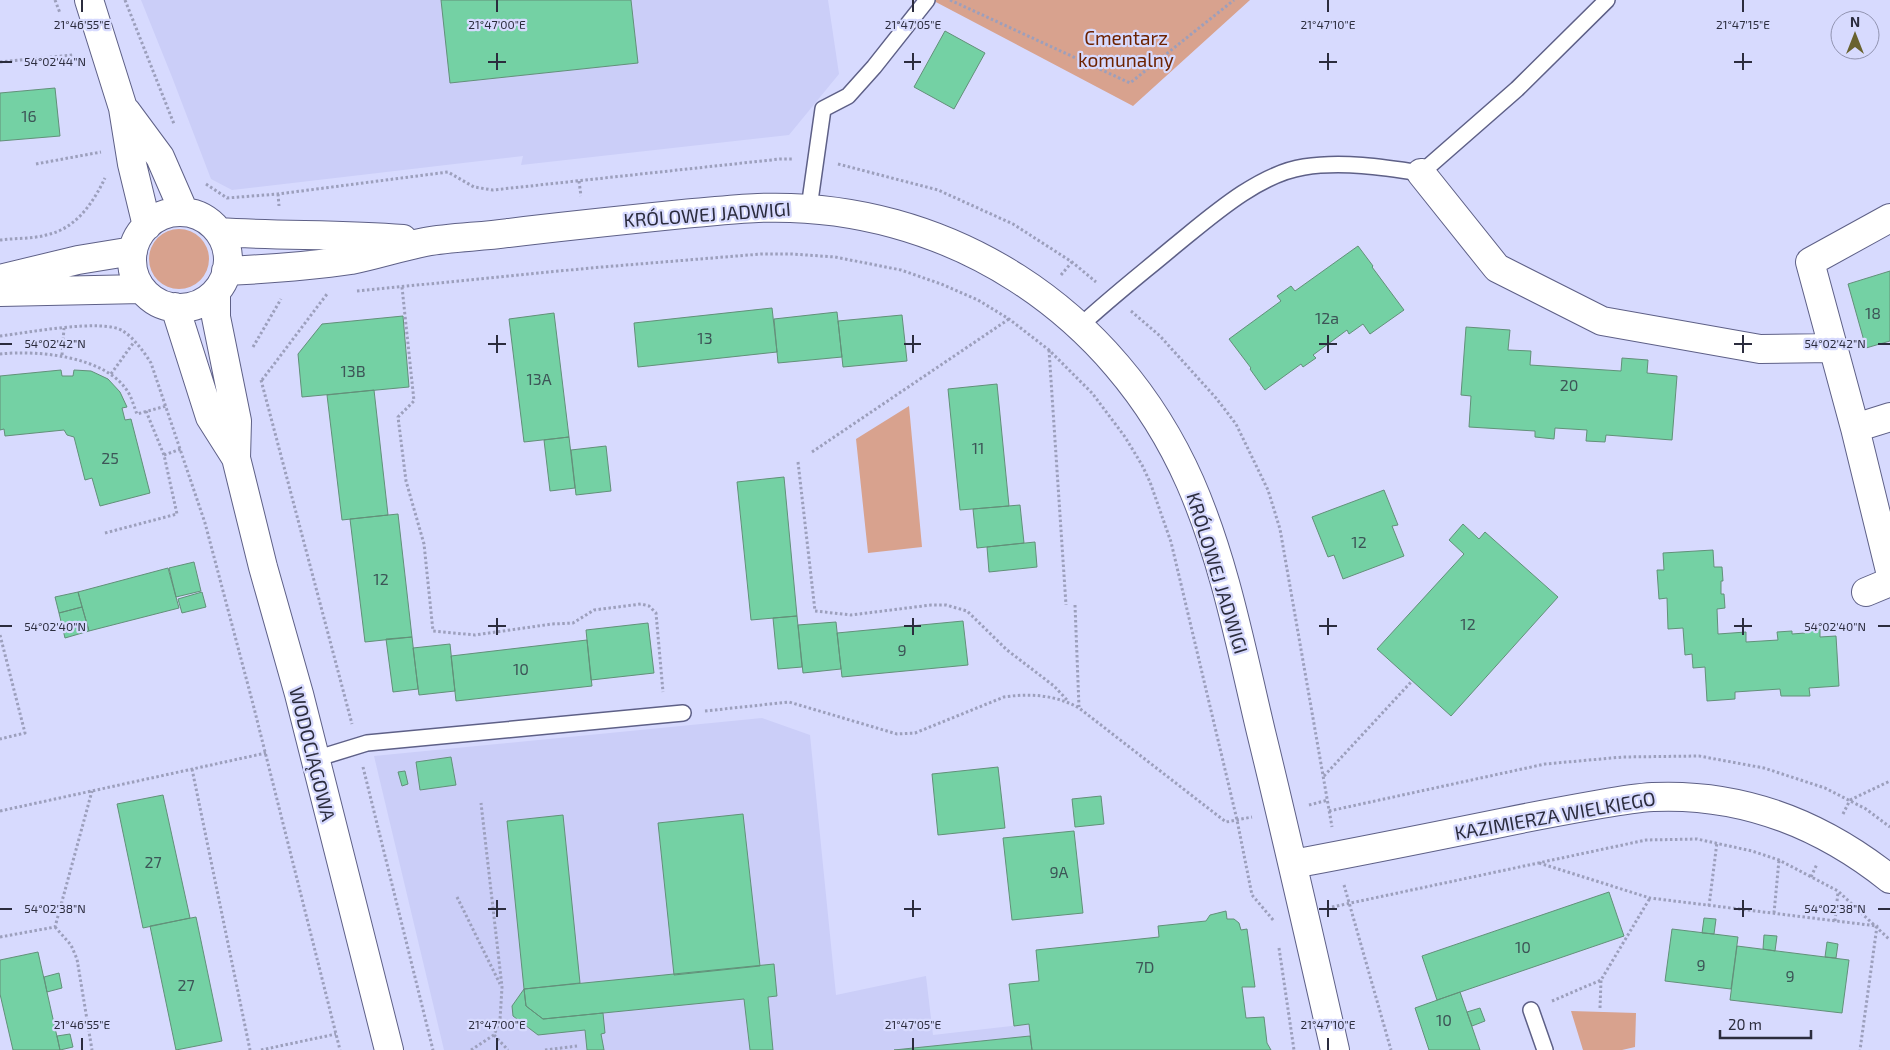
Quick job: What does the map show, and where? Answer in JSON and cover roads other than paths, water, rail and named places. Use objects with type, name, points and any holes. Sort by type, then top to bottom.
[{"type":"street","points":[[89,0],[123,108],[132,164],[146,226]]},
{"type":"street","points":[[123,108],[160,157],[184,212]]},
{"type":"street","points":[[1421,173],[1497,268],[1602,321],[1760,349],[1833,348]]},
{"type":"street","name":"KRÓLOWEJ JADWIGI","points":[[221,282],[281,268],[354,259],[427,241],[498,235],[585,223],[737,210],[809,208],[884,220],[943,238],[1010,274],[1066,314],[1095,341],[1124,374],[1155,415],[1175,451],[1207,523],[1227,590],[1294,864],[1335,1050]]},
{"type":"street","points":[[184,212],[198,216],[210,223],[219,232],[225,244],[228,258],[221,282],[204,301],[190,307],[175,308],[151,298],[142,289],[135,278],[132,264],[133,251],[136,241],[146,226],[155,219],[164,215],[184,212]]},
{"type":"street","points":[[1890,218],[1810,262],[1855,428],[1890,571]]},
{"type":"street","name":"KRÓLOWEJ JADWIGI","points":[[219,232],[280,236],[354,235],[427,241]]},
{"type":"street","points":[[0,279],[78,260],[133,251]]},
{"type":"street","name":"WODOCIĄGOWA","points":[[221,282],[216,317],[236,421],[236,458],[263,567],[315,759],[388,1050]]},
{"type":"street","points":[[0,292],[142,289]]},
{"type":"street","name":"WODOCIĄGOWA","points":[[175,308],[210,417],[236,458]]},
{"type":"street","points":[[1855,428],[1890,417]]},
{"type":"street","name":"KAZIMIERZA WIELKIEGO","points":[[1294,864],[1553,812],[1630,799],[1677,796],[1705,798],[1750,806],[1797,822],[1831,838],[1864,858],[1890,879]]},
{"type":"lane","points":[[809,208],[823,109],[848,96],[874,67],[927,0]]},
{"type":"lane","points":[[1079,327],[1113,295],[1216,211],[1266,179],[1303,167],[1367,165],[1421,173],[1516,90],[1607,0]]},
{"type":"lane","points":[[315,759],[376,742],[683,713]]},
{"type":"lane","points":[[1531,1010],[1544,1050]]},
{"type":"park label","name":"Cmentarz komunalny","points":[[1126,48]]}]
